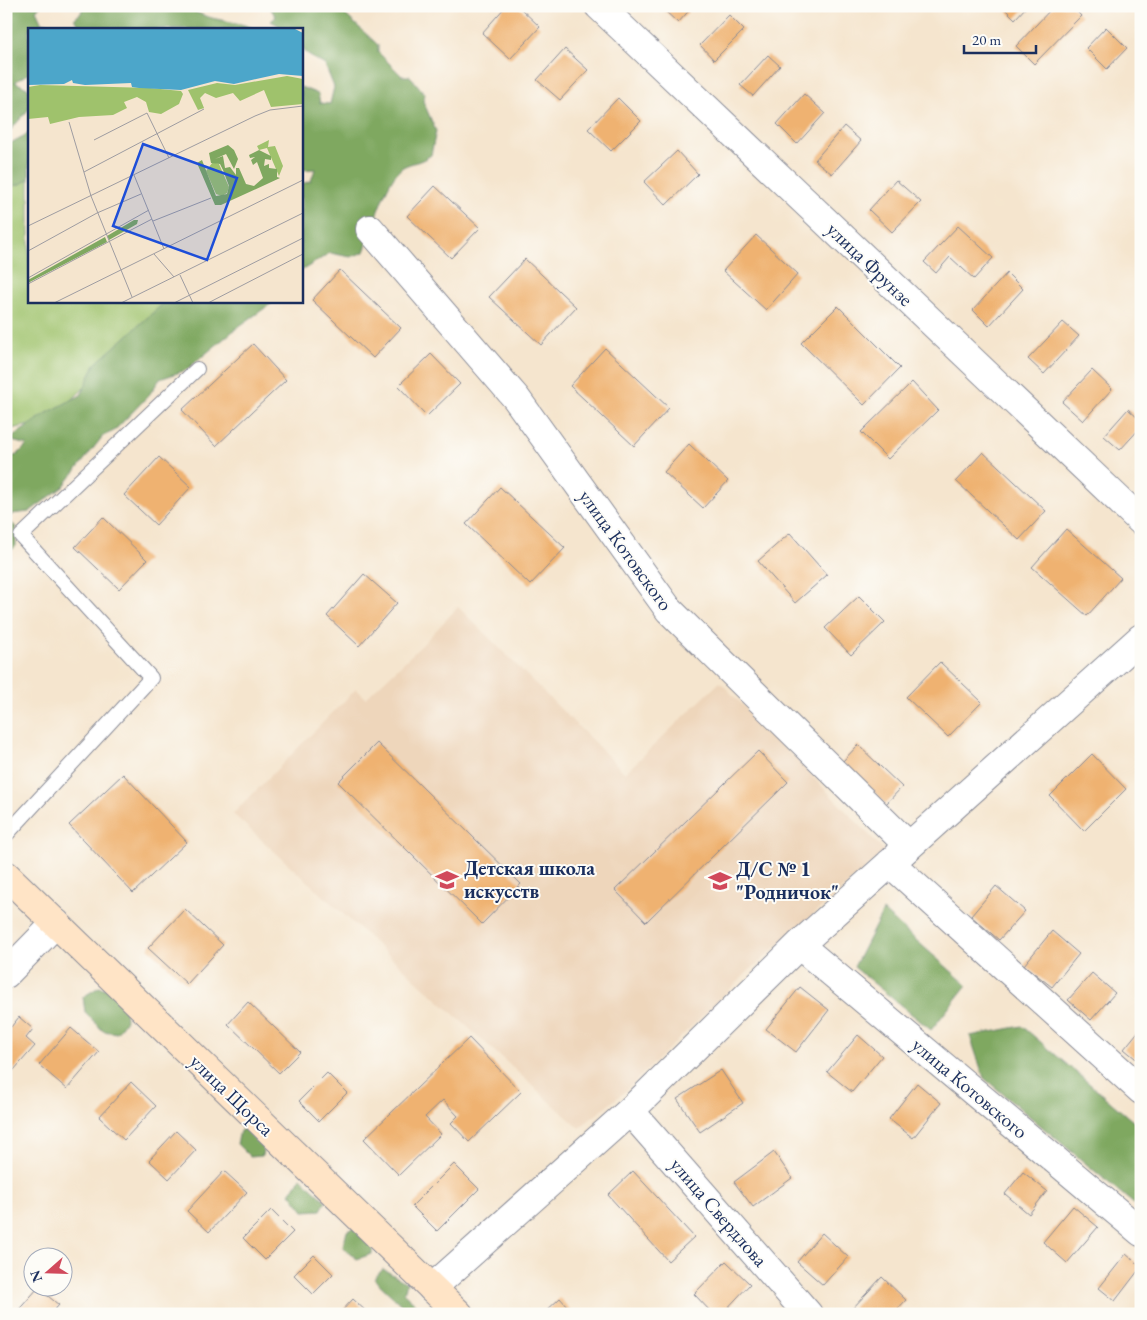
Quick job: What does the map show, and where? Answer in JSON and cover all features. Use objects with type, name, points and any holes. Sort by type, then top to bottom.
[{"type":"street","name":"улица Фрунзе","points":[[599,6],[1141,521]]},
{"type":"street","name":"улица Котовского","points":[[370,229],[516,398],[668,610],[900,854],[1141,1090]]},
{"type":"street","points":[[432,1288],[630,1111],[799,945],[1141,638]]},
{"type":"street","name":"улица Щорса","points":[[6,875],[459,1314]]},
{"type":"street","points":[[6,974],[56,923]]},
{"type":"street","name":"улица Котовского","points":[[799,945],[1141,1232]]},
{"type":"street","name":"улица Свердлова","points":[[630,1111],[808,1314]]},
{"type":"lane","points":[[6,836],[151,678],[21,536],[197,369]]},
{"type":"shaded area","points":[[458,607],[625,773],[720,682],[885,851],[750,970],[621,1095],[579,1128],[233,814],[356,689],[366,698],[421,646]]},
{"type":"green space","points":[[6,6],[41,6],[36,10],[42,23],[65,24],[69,28],[28,28],[28,74],[15,82],[28,88],[28,110],[6,135]]},
{"type":"green space","points":[[83,6],[192,6],[191,9],[206,16],[252,28],[82,28],[74,19],[81,13]]},
{"type":"green space","points":[[269,6],[336,6],[378,45],[378,52],[402,76],[410,76],[425,94],[423,101],[436,131],[431,155],[403,167],[390,182],[364,252],[351,257],[330,253],[302,270],[302,184],[311,181],[315,169],[302,170],[302,87],[318,94],[320,103],[330,104],[334,87],[325,65],[305,52],[302,43],[302,28],[283,28],[271,21],[276,17]]},
{"type":"green space","points":[[28,134],[28,180],[21,184],[6,188],[7,145]]},
{"type":"green space","points":[[28,171],[28,302],[173,302],[50,421],[6,430],[6,191]]},
{"type":"green space","points":[[165,302],[274,302],[238,327],[186,370],[160,379],[149,395],[114,431],[103,436],[63,487],[29,512],[12,514],[8,520],[15,526],[16,546],[6,555],[6,458],[17,455],[27,445],[8,440],[47,413],[81,395],[95,364]]},
{"type":"green space","points":[[883,911],[967,985],[931,1030],[854,967]]},
{"type":"green space","points":[[99,987],[114,990],[124,998],[126,1020],[117,1033],[103,1031],[85,1012],[83,997]]},
{"type":"green space","points":[[1022,1026],[1141,1128],[1141,1210],[984,1078],[970,1036]]},
{"type":"green space","points":[[250,1126],[264,1142],[262,1156],[250,1157],[237,1144],[240,1131]]},
{"type":"green space","points":[[301,1178],[326,1201],[321,1210],[304,1211],[290,1193]]},
{"type":"green space","points":[[355,1228],[372,1238],[372,1254],[357,1259],[343,1247],[347,1231]]},
{"type":"green space","points":[[383,1269],[407,1283],[404,1293],[420,1308],[433,1310],[435,1314],[411,1314],[374,1279]]},
{"type":"building","points":[[506,6],[518,6],[540,27],[510,59],[482,33]]},
{"type":"building","points":[[666,6],[693,6],[678,23],[663,9]]},
{"type":"building","points":[[1002,6],[1027,6],[1015,19]]},
{"type":"building","points":[[1054,6],[1072,6],[1081,16],[1034,64],[1016,46]]},
{"type":"building","points":[[729,15],[744,30],[714,60],[700,45]]},
{"type":"building","points":[[1106,27],[1127,48],[1107,69],[1086,48]]},
{"type":"building","points":[[565,49],[588,70],[560,100],[537,80]]},
{"type":"building","points":[[768,55],[780,66],[753,96],[740,85]]},
{"type":"building","points":[[804,94],[825,113],[797,144],[777,124]]},
{"type":"building","points":[[618,98],[641,121],[611,151],[588,129]]},
{"type":"building","points":[[844,126],[861,141],[832,174],[815,160]]},
{"type":"building","points":[[677,151],[698,174],[666,205],[644,182]]},
{"type":"building","points":[[896,180],[921,202],[892,232],[869,210]]},
{"type":"building","points":[[435,186],[480,228],[451,258],[407,216]]},
{"type":"building","points":[[958,226],[993,258],[974,279],[950,257],[936,273],[924,262]]},
{"type":"building","points":[[756,235],[798,274],[766,310],[723,271]]},
{"type":"building","points":[[525,259],[576,307],[541,345],[489,297]]},
{"type":"building","points":[[340,270],[401,328],[373,358],[312,300]]},
{"type":"building","points":[[1007,273],[1023,289],[989,326],[973,310]]},
{"type":"building","points":[[838,306],[900,368],[864,405],[801,343]]},
{"type":"building","points":[[1063,322],[1079,336],[1044,374],[1028,359]]},
{"type":"building","points":[[253,344],[286,380],[216,446],[182,410]]},
{"type":"building","points":[[605,348],[669,408],[634,446],[570,386]]},
{"type":"building","points":[[431,354],[460,384],[427,416],[398,386]]},
{"type":"building","points":[[1092,370],[1112,389],[1083,421],[1062,402]]},
{"type":"building","points":[[912,382],[938,410],[888,459],[861,432]]},
{"type":"building","points":[[1128,409],[1141,421],[1141,427],[1120,450],[1104,436]]},
{"type":"building","points":[[689,444],[728,481],[703,508],[664,472]]},
{"type":"building","points":[[983,452],[1046,511],[1019,540],[956,481]]},
{"type":"building","points":[[159,457],[191,487],[156,525],[124,495]]},
{"type":"building","points":[[500,487],[565,548],[530,585],[466,524]]},
{"type":"building","points":[[103,517],[147,560],[119,589],[75,547]]},
{"type":"building","points":[[1066,529],[1121,578],[1087,616],[1032,567]]},
{"type":"building","points":[[790,533],[827,575],[795,603],[758,561]]},
{"type":"building","points":[[364,574],[397,603],[359,646],[327,616]]},
{"type":"building","points":[[859,596],[885,622],[851,655],[825,628]]},
{"type":"building","points":[[940,662],[982,702],[948,737],[906,697]]},
{"type":"building","points":[[377,743],[521,884],[482,924],[338,782]]},
{"type":"building","points":[[858,745],[902,787],[886,804],[842,762]]},
{"type":"building","points":[[758,751],[788,782],[646,922],[615,890]]},
{"type":"building","points":[[1092,754],[1126,789],[1084,831],[1050,796]]},
{"type":"building","points":[[123,774],[187,842],[133,893],[69,825]]},
{"type":"building","points":[[996,886],[1025,911],[999,940],[971,916]]},
{"type":"building","points":[[185,909],[223,945],[187,984],[148,948]]},
{"type":"building","points":[[1052,931],[1079,954],[1052,987],[1024,965]]},
{"type":"building","points":[[1092,973],[1115,993],[1091,1020],[1068,1000]]},
{"type":"building","points":[[800,987],[829,1010],[796,1052],[766,1029]]},
{"type":"building","points":[[248,1002],[300,1052],[279,1073],[228,1024]]},
{"type":"building","points":[[19,1017],[33,1029],[26,1038],[35,1046],[6,1079],[6,1024],[11,1027]]},
{"type":"building","points":[[71,1028],[99,1052],[67,1089],[39,1065]]},
{"type":"building","points":[[1141,1028],[1141,1063],[1124,1049]]},
{"type":"building","points":[[858,1035],[882,1056],[852,1092],[827,1072]]},
{"type":"building","points":[[469,1038],[521,1092],[469,1142],[451,1123],[458,1116],[443,1100],[425,1117],[441,1134],[399,1175],[364,1139]]},
{"type":"building","points":[[721,1070],[743,1103],[700,1132],[677,1099]]},
{"type":"building","points":[[327,1073],[347,1093],[319,1121],[299,1101]]},
{"type":"building","points":[[131,1082],[156,1106],[124,1140],[99,1117]]},
{"type":"building","points":[[917,1083],[941,1103],[913,1138],[889,1119]]},
{"type":"building","points":[[176,1131],[196,1150],[169,1179],[149,1160]]},
{"type":"building","points":[[774,1152],[792,1178],[753,1207],[734,1182]]},
{"type":"building","points":[[454,1164],[479,1189],[437,1231],[412,1206]]},
{"type":"building","points":[[224,1171],[247,1192],[209,1232],[187,1211]]},
{"type":"building","points":[[633,1171],[694,1237],[668,1261],[608,1195]]},
{"type":"building","points":[[1023,1172],[1047,1191],[1029,1214],[1005,1194]]},
{"type":"building","points":[[1073,1206],[1098,1227],[1067,1263],[1043,1242]]},
{"type":"building","points":[[271,1210],[293,1232],[265,1260],[243,1238]]},
{"type":"building","points":[[822,1233],[848,1257],[823,1285],[797,1262]]},
{"type":"building","points":[[1126,1254],[1141,1267],[1115,1301],[1099,1288]]},
{"type":"building","points":[[314,1255],[333,1274],[313,1294],[294,1275]]},
{"type":"building","points":[[726,1261],[750,1284],[722,1314],[713,1314],[694,1294]]},
{"type":"building","points":[[882,1277],[906,1300],[893,1314],[855,1314],[851,1310]]},
{"type":"building","points":[[29,1298],[50,1298],[59,1305],[51,1314],[15,1314]]},
{"type":"building","points":[[560,1298],[574,1314],[543,1314]]},
{"type":"building","points":[[353,1299],[369,1314],[339,1314]]},
{"type":"place","name":"Детская школа искусств","points":[[447,880]]},
{"type":"place","name":"Д/С № 1 \"Родничок\"","points":[[720,881]]}]
